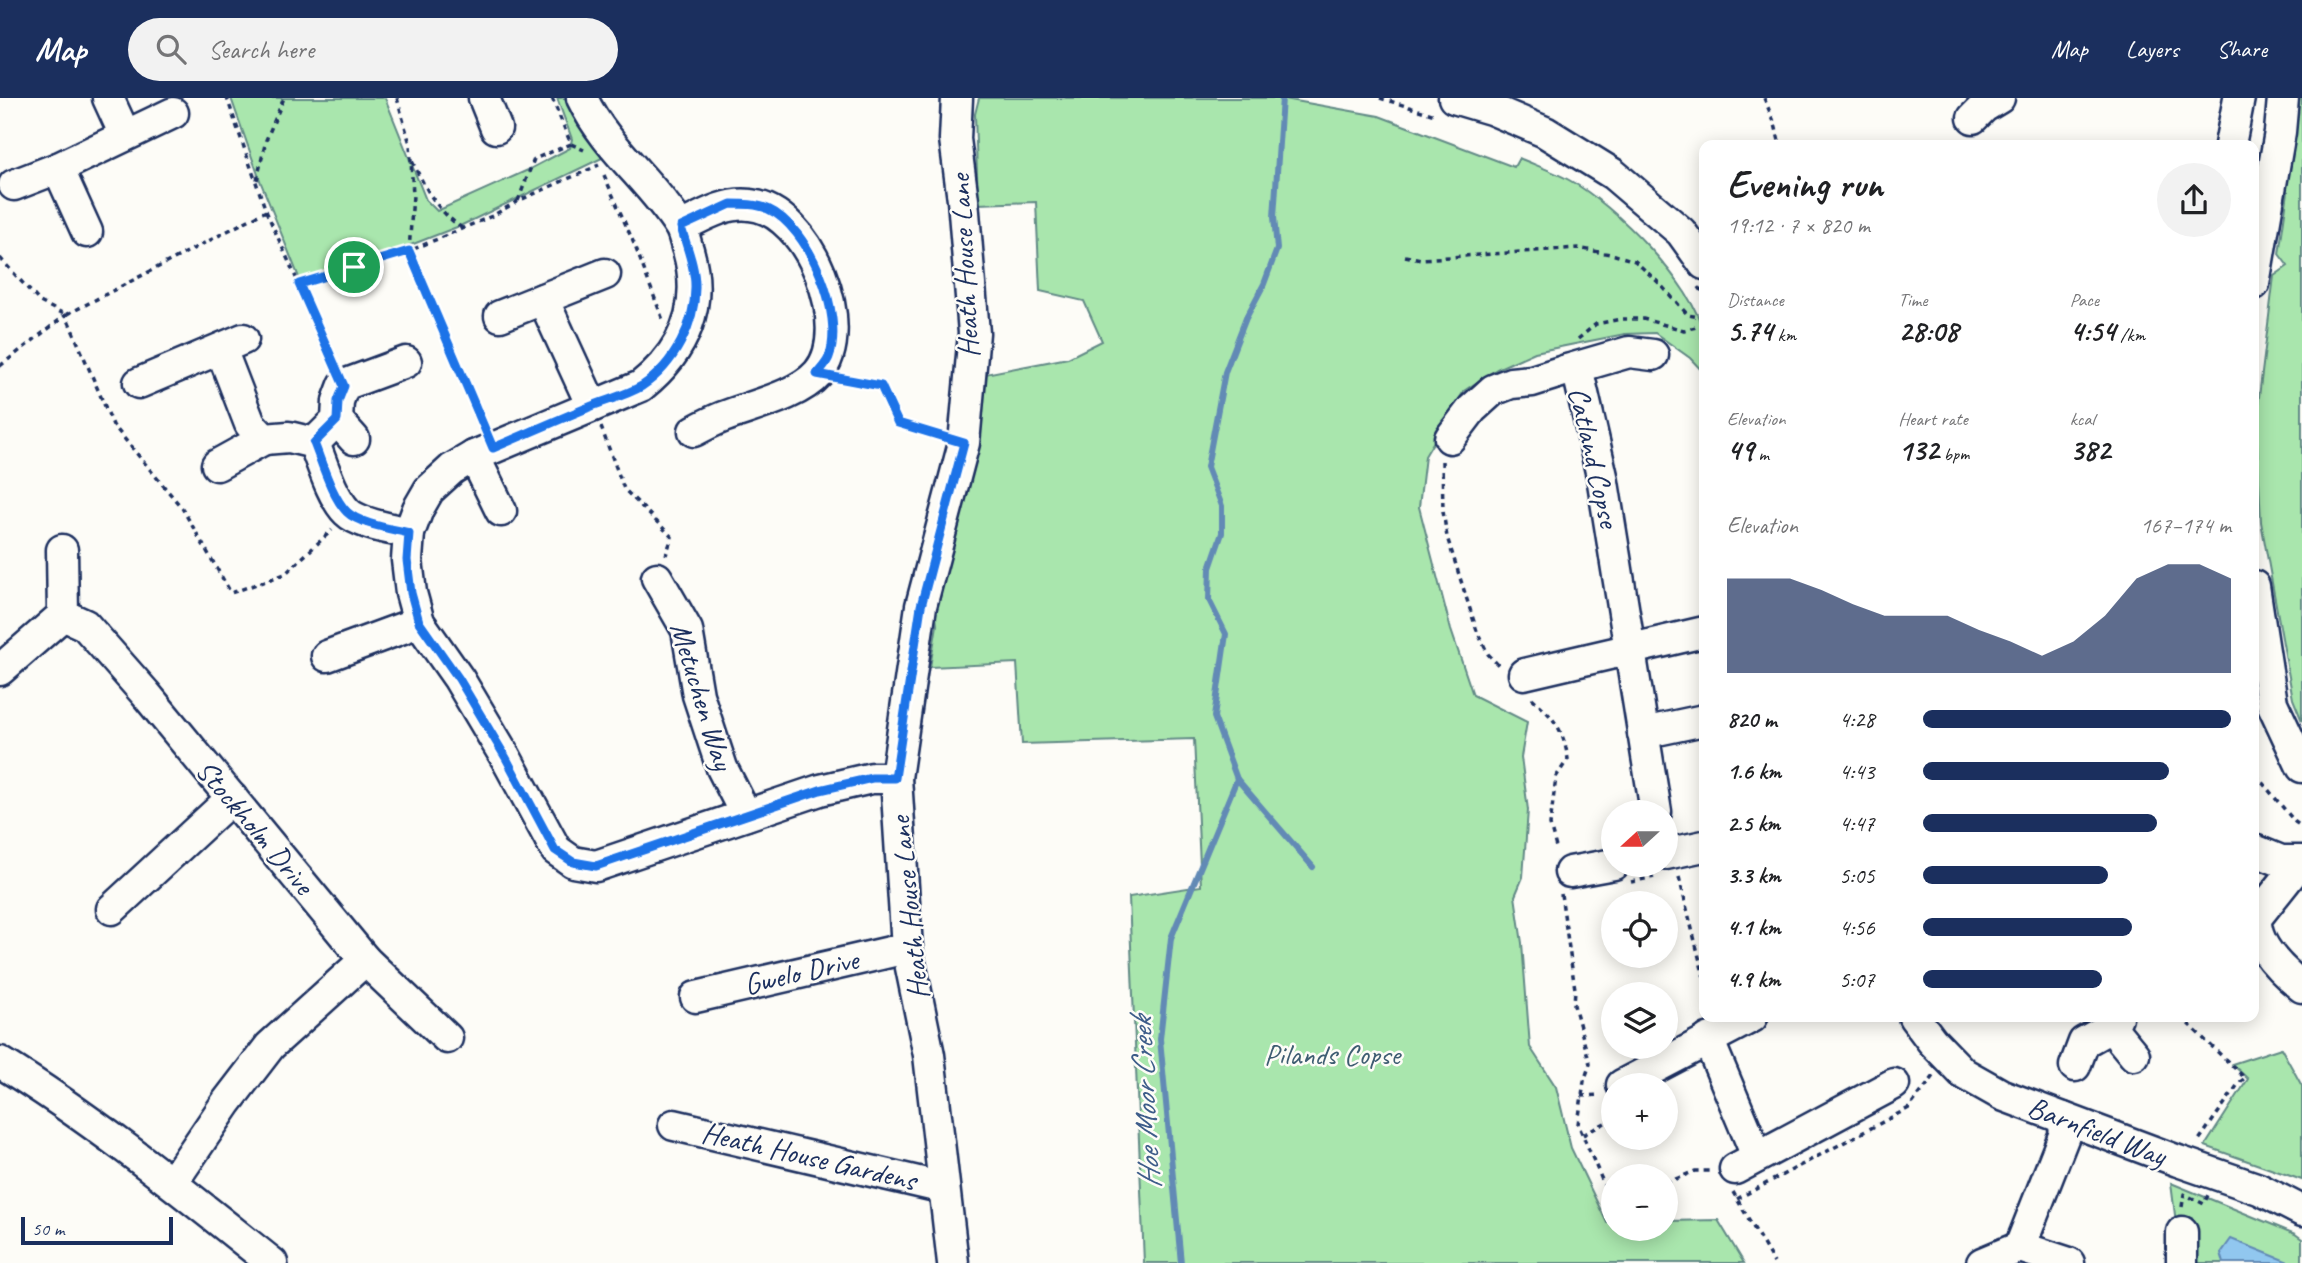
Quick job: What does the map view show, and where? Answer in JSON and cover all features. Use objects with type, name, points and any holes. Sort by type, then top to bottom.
[{"type":"street","points":[[108,98],[125,135]]},
{"type":"street","points":[[484,98],[496,128]]},
{"type":"street","points":[[582,98],[590,115],[607,138],[681,227],[695,284],[693,308],[687,328],[675,352],[660,371],[641,386],[613,400],[592,406],[483,452],[452,469],[429,490],[409,533],[407,560],[411,593],[419,622],[459,679],[555,850],[573,862],[596,866],[820,790],[872,778],[895,778]]},
{"type":"street","name":"Heath House Lane","points":[[953,1263],[929,1055],[906,948],[895,778],[921,606],[964,443],[974,333],[955,139],[957,98]]},
{"type":"street","points":[[1973,118],[1999,98]]},
{"type":"street","points":[[2231,140],[2239,98]]},
{"type":"street","points":[[2262,268],[2277,107]]},
{"type":"street","points":[[1450,108],[1491,109],[1545,132],[1613,174],[1681,232],[1699,270]]},
{"type":"street","points":[[13,185],[173,113]]},
{"type":"street","points":[[58,167],[87,232]]},
{"type":"street","points":[[681,227],[731,204],[768,209],[796,231],[811,253],[831,309],[832,337],[829,357],[817,374],[791,392],[709,416]]},
{"type":"street","points":[[500,316],[605,274]]},
{"type":"street","points":[[543,299],[592,406]]},
{"type":"street","points":[[139,383],[232,344],[250,424],[264,439]]},
{"type":"street","points":[[1567,370],[1629,352],[1654,355]]},
{"type":"street","points":[[217,465],[264,439],[289,438],[314,443],[346,429],[338,401],[344,386],[406,362]]},
{"type":"street","name":"Catland Copse","points":[[1450,438],[1472,409],[1493,390],[1567,370],[1578,376],[1602,476],[1654,800]]},
{"type":"street","points":[[314,443],[337,497],[348,514],[409,533]]},
{"type":"street","points":[[483,452],[501,511]]},
{"type":"street","points":[[0,670],[63,615],[62,550]]},
{"type":"street","name":"Metuchen Way","points":[[657,578],[687,630],[698,695],[722,768],[746,815]]},
{"type":"street","name":"Stockholm Drive","points":[[63,615],[85,625],[145,693],[365,960],[447,1038]]},
{"type":"street","points":[[2259,615],[2272,703],[2302,767]]},
{"type":"street","points":[[327,656],[419,622]]},
{"type":"street","points":[[1524,674],[1699,633]]},
{"type":"street","points":[[2262,633],[2302,759]]},
{"type":"street","points":[[1643,733],[1699,721]]},
{"type":"street","points":[[111,912],[232,798]]},
{"type":"street","points":[[1678,851],[1699,847]]},
{"type":"street","points":[[2259,853],[2294,871],[2259,914]]},
{"type":"street","points":[[1570,872],[1601,866]]},
{"type":"street","points":[[2259,932],[2284,972],[2302,987]]},
{"type":"street","name":"Gwelo Drive","points":[[696,997],[906,948]]},
{"type":"street","points":[[172,1183],[227,1102],[270,1046],[365,960]]},
{"type":"street","points":[[1648,1073],[1742,1022]]},
{"type":"street","name":"Barnfield Way","points":[[1918,1022],[1963,1073],[2002,1095],[2259,1189],[2302,1211]]},
{"type":"street","points":[[2075,1066],[2084,1042],[2114,1022],[2134,1055]]},
{"type":"street","points":[[1708,1039],[1735,1172],[1894,1084]]},
{"type":"street","points":[[0,1062],[46,1091],[172,1183],[272,1263]]},
{"type":"street","points":[[2020,1247],[2065,1133],[2063,1118]]},
{"type":"street","name":"Heath House Gardens","points":[[674,1125],[944,1188]]},
{"type":"street","points":[[2182,1232],[2182,1263]]},
{"type":"street","points":[[1982,1263],[2020,1247],[2066,1263]]},
{"type":"path","points":[[227,98],[266,211],[344,386]]},
{"type":"path","points":[[256,182],[267,140],[284,98]]},
{"type":"path","points":[[397,98],[410,144],[413,195],[409,251],[483,452]]},
{"type":"path","points":[[1380,98],[1450,108]]},
{"type":"path","points":[[1764,98],[1779,140]]},
{"type":"path","points":[[518,201],[534,159],[571,144]]},
{"type":"path","points":[[411,159],[433,202],[462,229]]},
{"type":"path","points":[[299,284],[409,251],[492,216],[518,201],[600,165],[635,246],[675,352]]},
{"type":"path","points":[[0,366],[66,315],[266,211]]},
{"type":"path","points":[[1405,256],[1421,259],[1578,248],[1615,255],[1635,261],[1688,315],[1699,317]]},
{"type":"path","points":[[0,258],[40,302],[66,315],[113,425],[182,508],[231,593],[285,574],[348,514]]},
{"type":"path","points":[[817,374],[881,386],[898,423],[964,443]]},
{"type":"path","points":[[592,406],[624,489],[673,537],[657,578]]},
{"type":"path","points":[[2259,779],[2302,827]]},
{"type":"path","points":[[1678,872],[1699,957]]},
{"type":"path","points":[[2186,1022],[2245,1078],[2193,1148]]},
{"type":"path","points":[[1583,1135],[1601,1105]]},
{"type":"path","points":[[1678,1178],[1695,1171],[1735,1172],[1774,1263]]},
{"type":"path","points":[[2182,1232],[2184,1194],[2204,1204],[2211,1190]]},
{"type":"green space","points":[[231,98],[385,98],[426,200],[437,211],[570,148],[572,139],[557,98],[572,98],[602,158],[462,225],[403,248],[300,280]]},
{"type":"green space","name":"Pilands Copse","points":[[979,98],[1279,98],[1379,116],[1514,167],[1519,158],[1550,171],[1569,180],[1607,207],[1629,226],[1669,270],[1699,321],[1699,368],[1655,333],[1625,334],[1535,352],[1497,369],[1464,391],[1425,456],[1419,507],[1451,630],[1473,695],[1527,722],[1521,757],[1528,810],[1523,877],[1515,896],[1522,943],[1530,1047],[1556,1087],[1571,1148],[1601,1210],[1601,1241],[1678,1241],[1678,1221],[1718,1220],[1744,1263],[1144,1263],[1129,897],[1201,886],[1194,739],[1022,744],[1017,663],[930,667],[937,625],[935,607],[985,374],[1068,358],[1102,341],[1084,301],[1040,291],[1036,202],[978,204],[975,114]]},
{"type":"green space","points":[[2296,98],[2302,98],[2302,721],[2293,699],[2261,522],[2259,482],[2259,397],[2274,276],[2288,266],[2279,254],[2288,192],[2278,191]]},
{"type":"green space","points":[[2281,1048],[2302,1086],[2302,1180],[2205,1146],[2248,1079],[2232,1064]]},
{"type":"green space","points":[[2171,1183],[2295,1234],[2302,1239],[2302,1263],[2181,1263]]},
{"type":"water","points":[[2231,1239],[2291,1263],[2224,1263],[2221,1253]]},
{"type":"waterway","name":"Hoe Moor Creek","points":[[1181,1263],[1160,1039],[1171,938],[1237,779],[1214,717],[1226,634],[1209,600],[1210,568],[1222,533],[1222,506],[1207,467],[1225,372],[1277,249],[1274,217],[1282,98]]},
{"type":"waterway","points":[[1237,779],[1313,867]]},
{"type":"route","points":[[731,204],[768,209],[784,219],[811,253],[831,309],[832,337],[829,357],[817,374],[881,386],[898,423],[964,443],[921,606],[895,778],[872,778],[820,790],[596,866],[573,862],[555,850],[506,758],[459,679],[419,622],[411,593],[407,560],[409,533],[348,514],[337,497],[314,443],[337,420],[338,401],[344,386],[299,284],[354,267],[409,251],[493,448],[592,406],[613,400],[641,386],[660,371],[675,352],[693,308],[695,284],[681,227],[731,204]]}]
